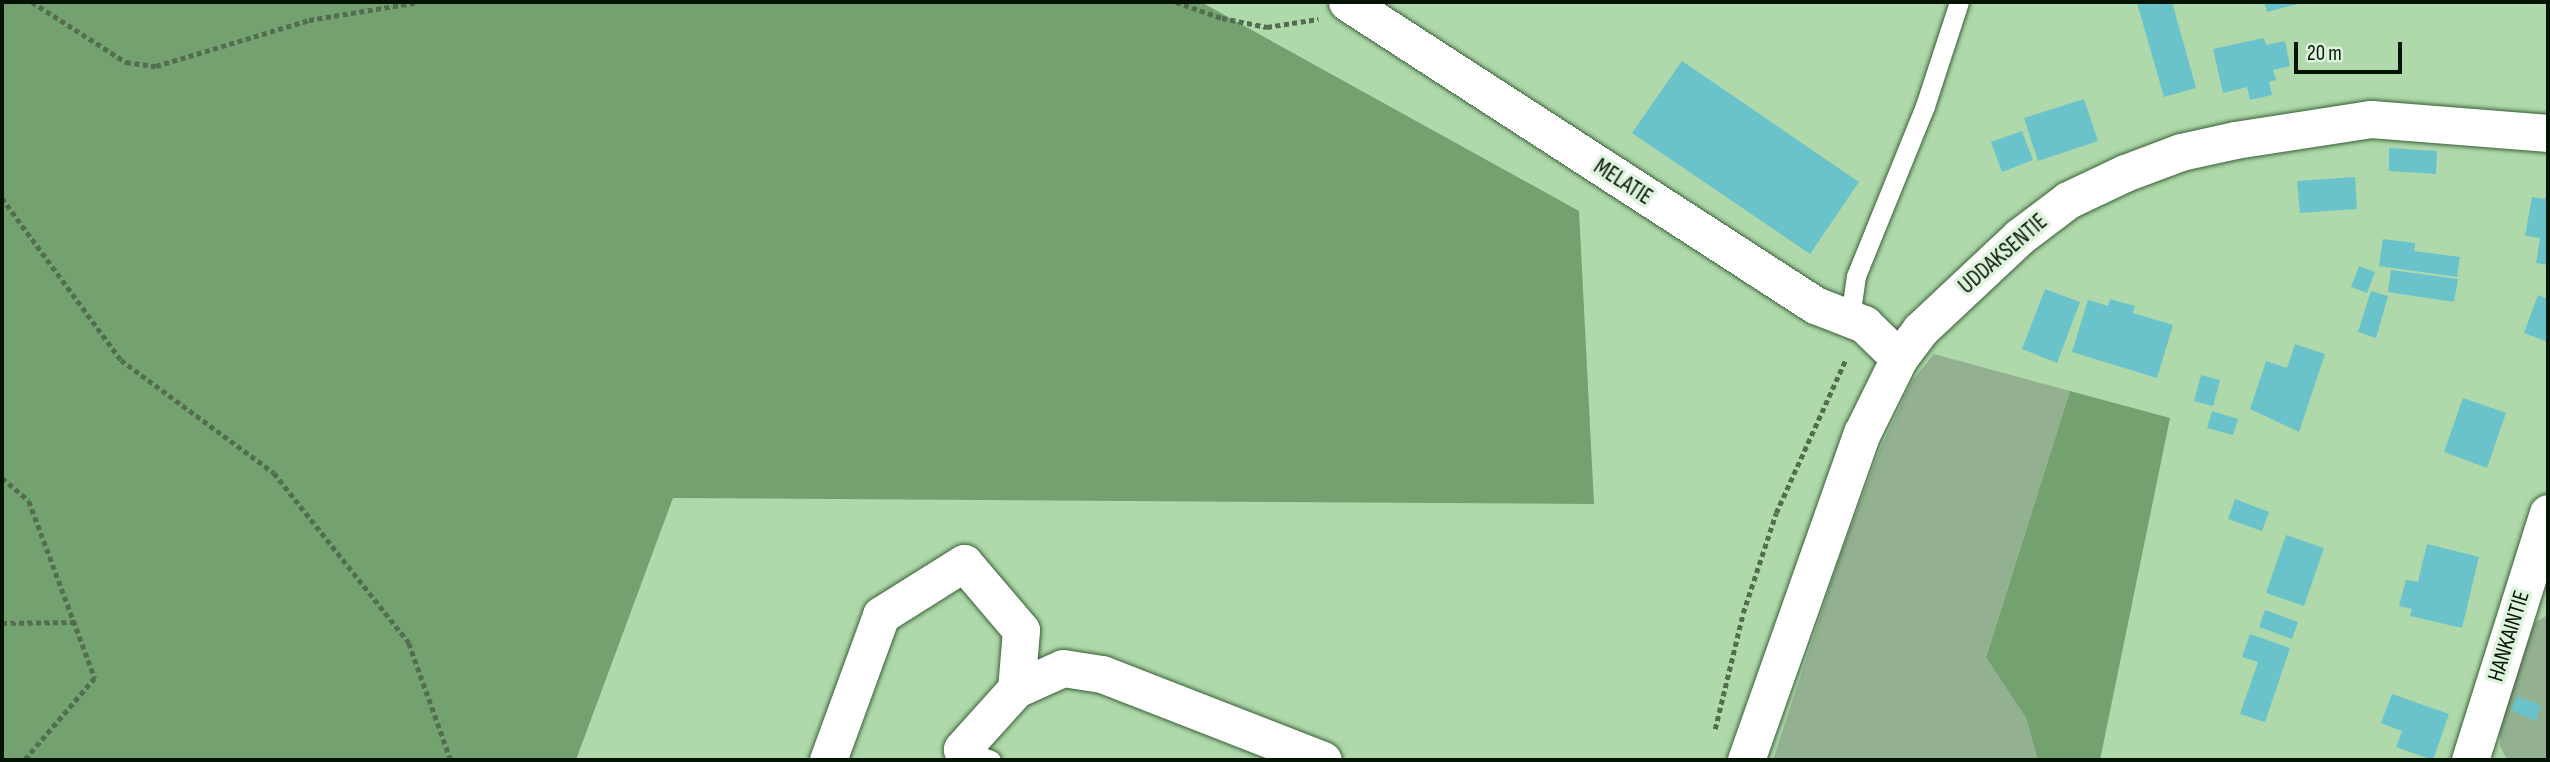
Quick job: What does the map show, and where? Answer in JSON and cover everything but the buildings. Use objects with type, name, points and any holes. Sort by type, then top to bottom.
[{"type":"street","name":"MELATIE","points":[[1353,6],[1815,305],[1857,321],[1899,358]]},
{"type":"street","name":"UDDAKSENTIE","points":[[1746,760],[1862,433],[1899,358],[1972,278],[2068,200],[2180,152],[2371,119],[2548,133]]},
{"type":"street","name":"HANKAINTIE","points":[[2470,760],[2548,513]]},
{"type":"street","points":[[828,760],[881,615],[964,563],[1021,630],[1016,689],[969,757]]},
{"type":"street","points":[[1016,689],[1063,668],[1102,674],[1323,760]]},
{"type":"lane","points":[[1857,321],[1856,276],[1925,106],[1959,2]]},
{"type":"path","points":[[32,2],[126,62],[156,66],[309,20],[419,2]]},
{"type":"path","points":[[1176,2],[1222,18],[1267,27],[1353,6]]},
{"type":"path","points":[[2,198],[121,360],[274,473],[409,643],[451,760]]},
{"type":"path","points":[[1715,732],[1743,613],[1776,513],[1857,321]]},
{"type":"path","points":[[2,478],[29,501],[95,678],[25,760]]},
{"type":"path","points":[[2,623],[76,622]]},
{"type":"green space","points":[[2,2],[1201,2],[1579,211],[1594,504],[673,498],[576,760],[2,760]]},
{"type":"green space","points":[[1934,354],[2070,391],[1986,656],[2026,718],[2038,760],[1773,760],[1839,559],[1880,449],[1912,381]]},
{"type":"green space","points":[[2070,391],[2170,418],[2100,760],[2038,760],[2026,718],[1986,657]]},
{"type":"green space","points":[[2548,615],[2548,760],[2507,760],[2500,746],[2501,712],[2535,622]]}]
